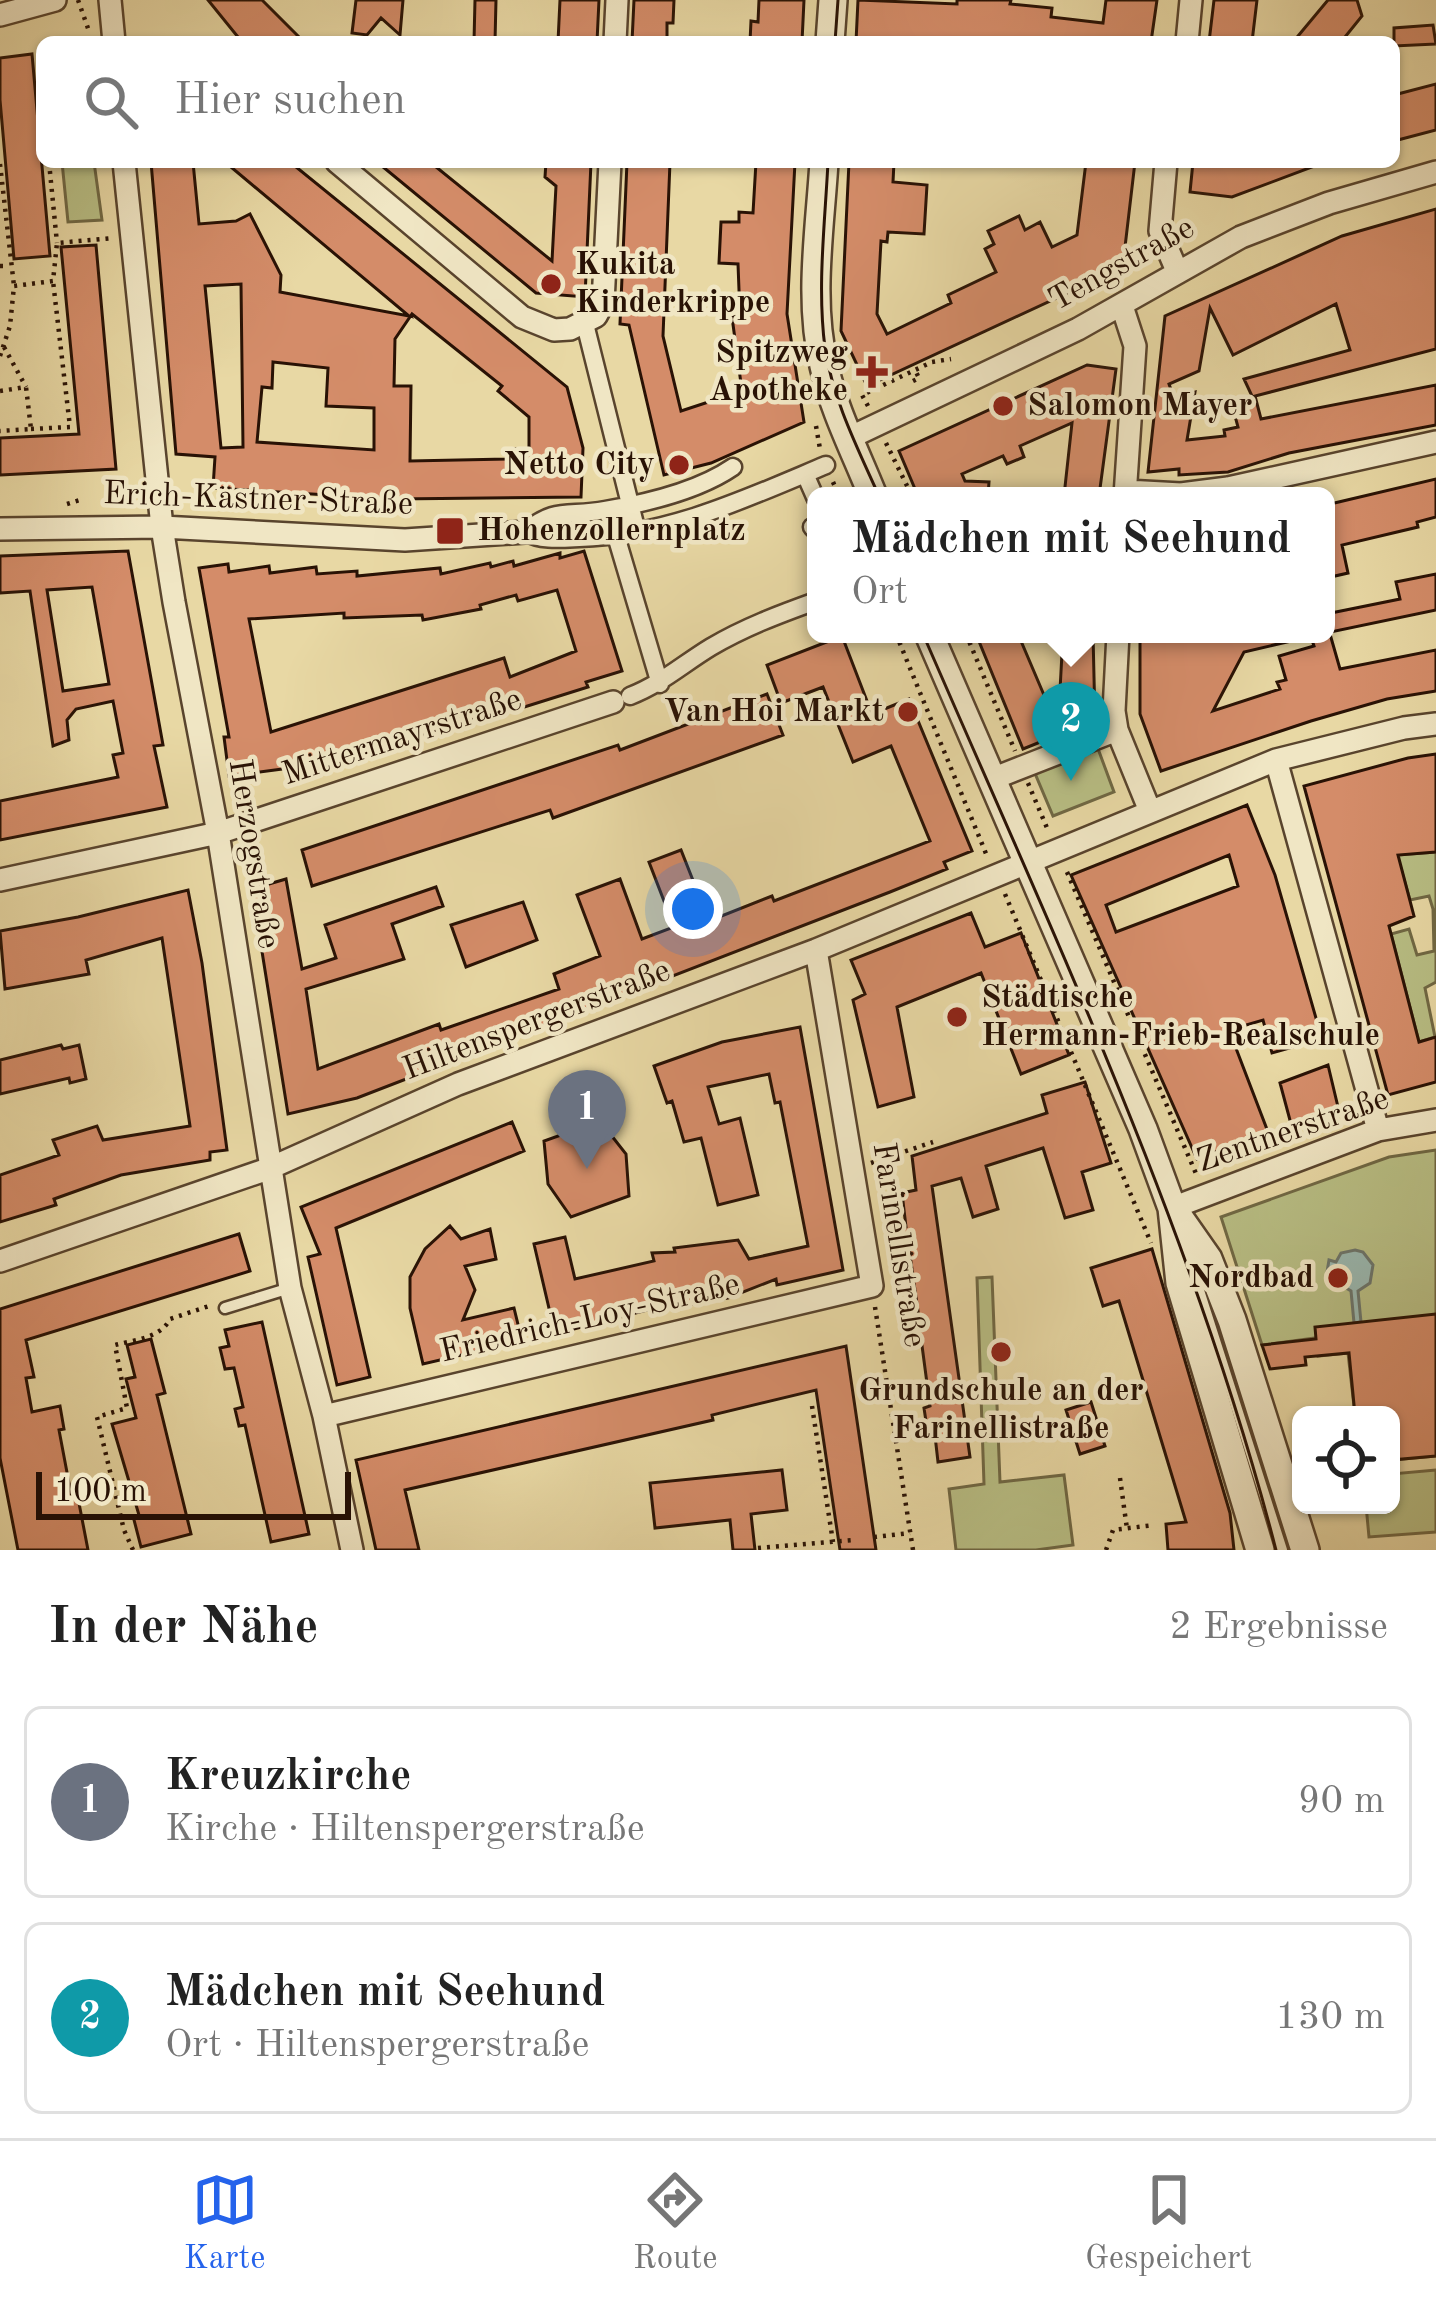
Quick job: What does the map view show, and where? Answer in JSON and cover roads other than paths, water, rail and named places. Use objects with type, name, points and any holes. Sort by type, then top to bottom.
[{"type":"street","points":[[0,15],[55,0]]},
{"type":"street","points":[[110,0],[113,36]]},
{"type":"street","points":[[615,36],[617,0]]},
{"type":"street","points":[[830,36],[833,0]]},
{"type":"street","points":[[1187,36],[1192,0]]},
{"type":"street","name":"Herzogstraße","points":[[124,168],[162,527],[218,833],[290,1288],[352,1550]]},
{"type":"street","points":[[344,168],[522,317],[554,330],[585,324],[603,303],[610,168]]},
{"type":"street","points":[[824,168],[817,323],[824,368],[869,487]]},
{"type":"street","points":[[1165,168],[1160,231],[1177,271]]},
{"type":"street","name":"Tengstraße","points":[[849,439],[874,419],[1122,306],[1177,271],[1288,218],[1436,172]]},
{"type":"street","points":[[1122,306],[1135,346],[1125,487]]},
{"type":"street","points":[[585,324],[637,532]]},
{"type":"street","points":[[1233,487],[1436,442]]},
{"type":"street","points":[[660,684],[616,536],[706,516],[826,465]]},
{"type":"street","points":[[525,532],[546,514],[631,505],[728,472],[732,506]]},
{"type":"street","points":[[805,474],[811,487]]},
{"type":"street","name":"Erich-Kästner-Straße","points":[[0,530],[162,527],[405,540],[525,532],[537,539],[616,536]]},
{"type":"street","points":[[621,699],[660,684],[705,650],[746,628],[807,604]]},
{"type":"street","points":[[933,643],[1143,1129],[1172,1208],[1180,1283],[1260,1550]]},
{"type":"street","points":[[1118,643],[1117,730],[1150,811]]},
{"type":"street","name":"Mittermayrstraße","points":[[0,880],[218,833],[621,699]]},
{"type":"street","name":"Hiltenspergerstraße","points":[[0,1261],[268,1168],[458,1084],[816,950],[1276,760],[1436,724]]},
{"type":"street","points":[[992,779],[1117,730]]},
{"type":"street","points":[[1276,760],[1378,1130]]},
{"type":"street","name":"Farinellistraße","points":[[816,950],[872,1286]]},
{"type":"street","name":"Zentnerstraße","points":[[1172,1208],[1378,1130],[1436,1120]]},
{"type":"street","points":[[1172,1208],[1208,1259],[1232,1320],[1305,1550]]},
{"type":"street","name":"Friedrich-Loy-Straße","points":[[323,1416],[872,1286]]},
{"type":"lane","points":[[1172,1208],[1282,1550]]},
{"type":"lane","points":[[225,1308],[290,1288]]},
{"type":"water","points":[[1355,1250],[1373,1265],[1370,1283],[1358,1291],[1361,1322],[1354,1323],[1351,1291],[1336,1282],[1331,1285],[1327,1272],[1329,1260],[1336,1262],[1341,1253]]},
{"type":"tram line","points":[[835,36],[838,0]]},
{"type":"tram line","points":[[828,168],[822,278],[825,348],[840,405],[875,487]]},
{"type":"tram line","points":[[927,643],[1163,1200],[1243,1432],[1276,1550]]},
{"type":"place","name":"Kukita Kinderkrippe","points":[[551,284]]},
{"type":"place","name":"Spitzweg Apotheke","points":[[872,372]]},
{"type":"place","name":"Salomon Mayer","points":[[1003,406]]},
{"type":"place","name":"Netto City","points":[[679,465]]},
{"type":"place","name":"Hohenzollernplatz","points":[[450,531]]},
{"type":"place","name":"Van Hoi Markt","points":[[908,712]]},
{"type":"place","name":"Mädchen mit Seehund","points":[[1071,781]]},
{"type":"place","name":"Städtische Hermann-Frieb-Realschule","points":[[957,1017]]},
{"type":"place","name":"Kreuzkirche","points":[[587,1169]]},
{"type":"place","name":"Nordbad","points":[[1338,1278]]},
{"type":"place","name":"Grundschule an der Farinellistraße","points":[[1001,1352]]}]
